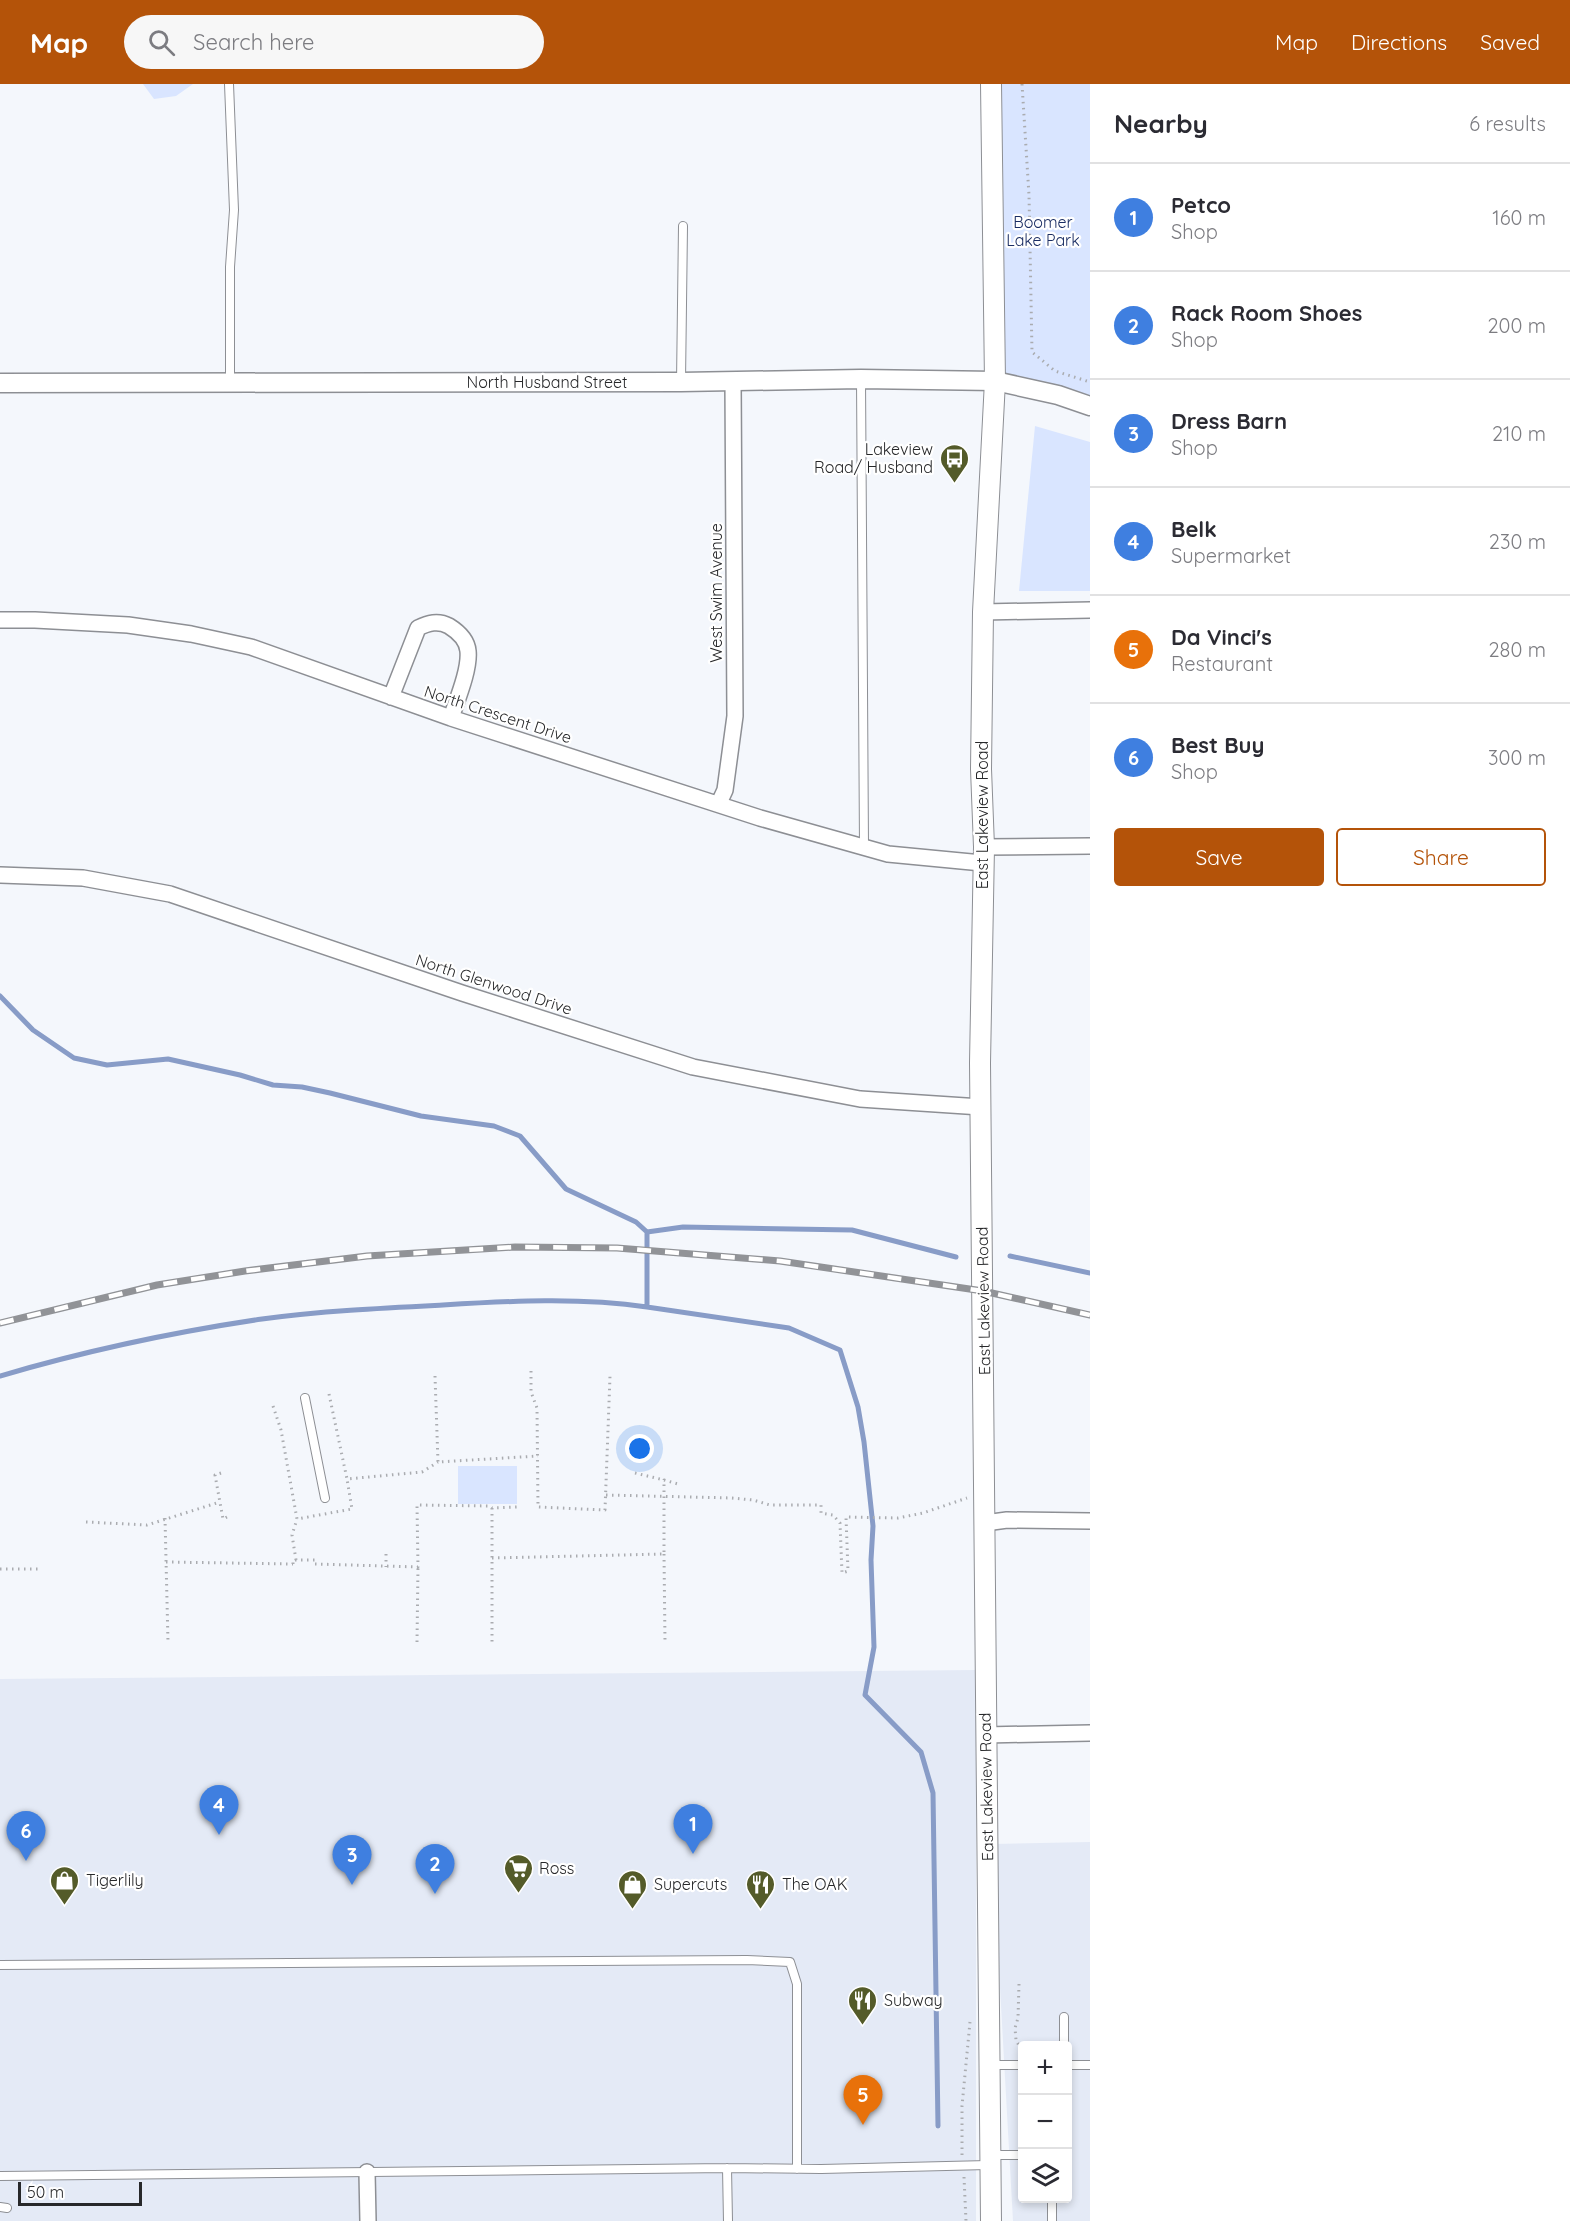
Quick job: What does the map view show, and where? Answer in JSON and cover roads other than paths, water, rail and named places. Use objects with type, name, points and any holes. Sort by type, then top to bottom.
[{"type":"main road","name":"East Lakeview Road","points":[[991,84],[995,381],[983,612],[981,769],[985,1735],[991,2221]]},
{"type":"street","name":"North Husband Street","points":[[0,383],[681,382],[861,379],[995,381],[1058,395],[1090,406]]},
{"type":"street","name":"West Swim Avenue","points":[[719,803],[725,790],[735,716],[733,381]]},
{"type":"street","points":[[983,612],[1090,610]]},
{"type":"street","name":"North Crescent Drive","points":[[0,620],[128,626],[191,634],[251,647],[451,718],[760,818],[888,854],[983,855],[1090,846]]},
{"type":"street","points":[[391,697],[418,628],[429,622],[444,623],[457,631],[468,650],[468,662],[451,718]]},
{"type":"street","name":"North Glenwood Drive","points":[[0,876],[83,878],[170,894],[462,993],[693,1067],[860,1099],[981,1107]]},
{"type":"street","points":[[985,1523],[1007,1520],[1090,1521]]},
{"type":"street","points":[[985,1735],[1090,1733]]},
{"type":"street","points":[[367,2172],[368,2221]]},
{"type":"lane","points":[[229,84],[234,210],[230,267],[230,384]]},
{"type":"lane","points":[[681,382],[683,225]]},
{"type":"lane","points":[[861,379],[864,846]]},
{"type":"lane","points":[[305,1398],[325,1498]]},
{"type":"lane","points":[[0,1965],[737,1960],[790,1962],[797,1984],[797,2169]]},
{"type":"lane","points":[[1064,2017],[1064,2041]]},
{"type":"lane","points":[[989,2065],[1018,2065]]},
{"type":"lane","points":[[1072,2065],[1090,2065]]},
{"type":"lane","points":[[0,2176],[797,2169],[990,2160],[1018,2156]]},
{"type":"lane","points":[[727,2168],[728,2221]]},
{"type":"lane","points":[[1052,2203],[1053,2221]]},
{"type":"waterway","points":[[0,996],[33,1030],[74,1058],[107,1065],[168,1059],[273,1085],[302,1087],[330,1093],[421,1116],[494,1126],[520,1136],[566,1189],[636,1222],[647,1232],[683,1227],[852,1230],[956,1257]]},
{"type":"waterway","points":[[647,1232],[647,1307],[789,1328],[840,1350],[858,1407],[873,1526],[871,1560],[874,1647],[865,1695],[921,1752],[933,1793],[938,2126]]},
{"type":"waterway","points":[[1010,1256],[1090,1273]]},
{"type":"waterway","points":[[0,1376],[130,1343],[284,1316],[519,1301],[596,1302],[647,1307]]},
{"type":"railway","points":[[0,1323],[157,1285],[245,1271],[367,1256],[515,1247],[617,1248],[780,1261],[983,1291],[1090,1315]]},
{"type":"place","name":"Lakeview Road/ Husband","points":[[954,484]]},
{"type":"place","name":"Belk","points":[[219,1835]]},
{"type":"place","name":"Petco","points":[[693,1854]]},
{"type":"place","name":"Best Buy","points":[[26,1861]]},
{"type":"place","name":"Dress Barn","points":[[352,1885]]},
{"type":"place","name":"Rack Room Shoes","points":[[435,1894]]},
{"type":"place","name":"Ross","points":[[518,1894]]},
{"type":"place","name":"Tigerlily","points":[[65,1906]]},
{"type":"place","name":"Supercuts","points":[[633,1910]]},
{"type":"place","name":"The OAK","points":[[761,1910]]},
{"type":"place","name":"Subway","points":[[863,2026]]},
{"type":"place","name":"Da Vinci's","points":[[863,2125]]},
{"type":"park label","name":"Boomer Lake Park","points":[[1043,231]]}]
